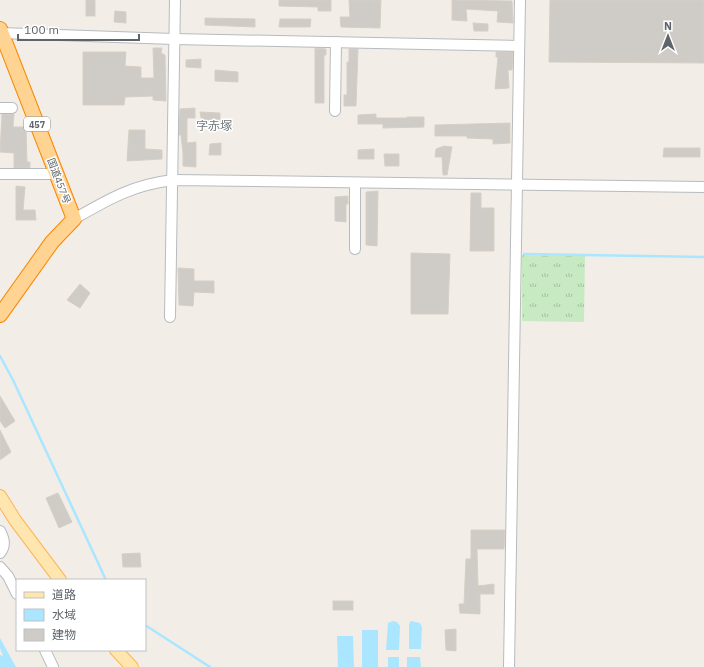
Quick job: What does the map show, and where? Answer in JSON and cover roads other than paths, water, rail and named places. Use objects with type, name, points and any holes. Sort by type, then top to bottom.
[{"type":"highway","name":"国道457号","points":[[0,32],[74,219]]},
{"type":"highway","points":[[0,315],[52,242],[74,219]]},
{"type":"main road","points":[[0,496],[15,520],[59,579]]},
{"type":"main road","points":[[117,651],[132,667]]},
{"type":"street","points":[[170,317],[174,0]]},
{"type":"street","points":[[509,667],[520,0]]},
{"type":"street","points":[[0,32],[174,39],[520,46]]},
{"type":"street","points":[[335,111],[336,42]]},
{"type":"street","points":[[0,108],[12,108]]},
{"type":"street","points":[[0,174],[56,174]]},
{"type":"street","points":[[74,219],[126,190],[149,183],[172,180],[704,186]]},
{"type":"street","points":[[355,183],[355,249]]},
{"type":"street","points":[[0,531],[4,541],[4,547],[0,553]]},
{"type":"street","points":[[0,567],[8,576],[16,592]]},
{"type":"street","points":[[45,651],[53,667]]},
{"type":"water","points":[[393,621],[397,622],[400,626],[399,650],[386,650],[388,623]]},
{"type":"water","points":[[411,621],[420,623],[422,627],[421,649],[409,649],[409,624]]},
{"type":"water","points":[[362,630],[378,630],[378,667],[362,667]]},
{"type":"water","points":[[337,636],[353,636],[354,667],[338,667]]},
{"type":"water","points":[[0,638],[16,667],[0,667],[0,655],[3,656],[0,648]]},
{"type":"water","points":[[388,657],[399,657],[399,667],[388,667]]},
{"type":"water","points":[[407,657],[420,657],[421,667],[407,667]]},
{"type":"waterway","points":[[524,254],[704,257]]},
{"type":"waterway","points":[[0,356],[13,380],[106,579]]},
{"type":"waterway","points":[[146,626],[210,667]]},
{"type":"district","name":"字赤塚","points":[[214,125]]}]
